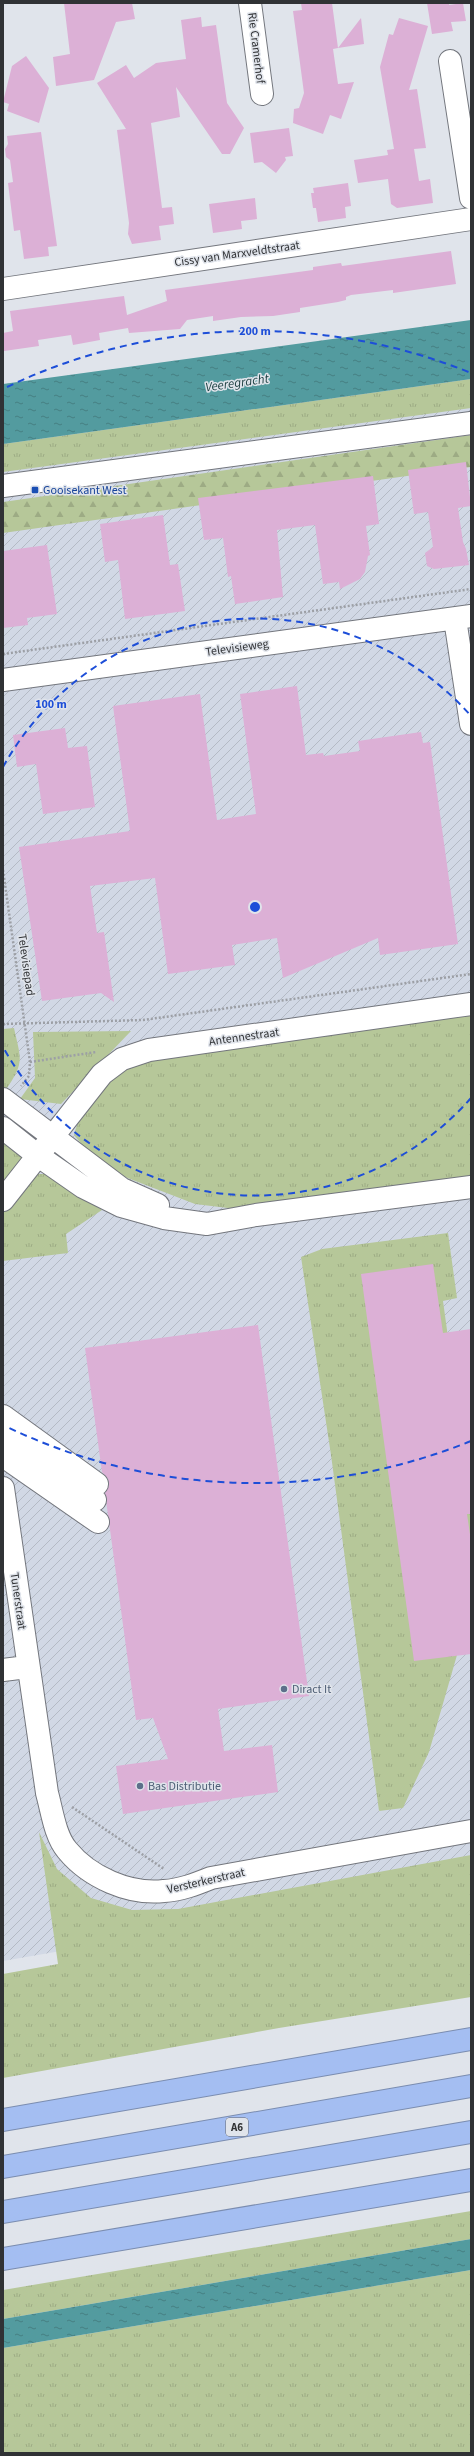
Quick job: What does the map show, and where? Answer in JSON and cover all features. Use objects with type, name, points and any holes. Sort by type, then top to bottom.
[{"type":"highway","points":[[3,2120],[471,2039]]},
{"type":"highway","name":"A6","points":[[3,2167],[471,2086]]},
{"type":"highway","points":[[3,2212],[471,2132]]},
{"type":"highway","points":[[3,2259],[471,2180]]},
{"type":"street","name":"Rie Cramerhof","points":[[250,3],[262,94]]},
{"type":"street","points":[[450,61],[471,198]]},
{"type":"street","name":"Cissy van Marxveldtstraat","points":[[3,289],[471,219]]},
{"type":"street","points":[[3,486],[471,423]]},
{"type":"street","points":[[463,617],[471,724]]},
{"type":"street","name":"Televisieweg","points":[[3,680],[463,617]]},
{"type":"street","name":"Antennestraat","points":[[37,1155],[102,1074],[122,1059],[149,1050],[471,1004]]},
{"type":"street","points":[[6,1101],[122,1190],[160,1206],[199,1215],[256,1215]]},
{"type":"street","points":[[3,1128],[37,1155],[83,1187],[121,1206],[164,1218],[207,1224],[256,1215],[471,1187]]},
{"type":"street","points":[[3,1200],[37,1155]]},
{"type":"street","points":[[3,1416],[96,1492],[3,1436]]},
{"type":"street","points":[[3,1456],[98,1522]]},
{"type":"street","name":"Tunerstraat","points":[[3,1488],[27,1667]]},
{"type":"street","points":[[3,1670],[27,1667]]},
{"type":"street","name":"Versterkerstraat","points":[[27,1667],[57,1798],[54,1820],[66,1849],[87,1869],[112,1883],[142,1891],[164,1891],[187,1887],[211,1878],[471,1831]]},
{"type":"path","points":[[3,654],[471,589]]},
{"type":"path","name":"Televisiepad","points":[[3,870],[30,1062],[29,1076],[6,1101]]},
{"type":"path","points":[[3,1024],[143,1020],[471,974]]},
{"type":"path","points":[[30,1062],[105,1050],[122,1059]]},
{"type":"path","points":[[57,1798],[168,1873]]},
{"type":"shaded area","points":[[471,368],[471,1880],[3,1961],[3,431]]},
{"type":"green space","points":[[471,379],[471,408],[3,472],[3,444]]},
{"type":"green space","points":[[471,435],[471,467],[3,533],[3,502]]},
{"type":"green space","points":[[471,1013],[471,1176],[236,1209],[195,1204],[125,1177],[93,1158],[74,1135],[78,1123],[91,1101],[110,1081],[142,1059]]},
{"type":"green space","points":[[14,1028],[20,1054],[20,1061],[16,1073],[5,1091],[3,1089],[3,1029]]},
{"type":"green space","points":[[131,1031],[61,1104],[20,1099],[35,1078],[33,1032]]},
{"type":"green space","points":[[3,1136],[23,1150],[23,1159],[3,1184]]},
{"type":"green space","points":[[36,1174],[49,1174],[102,1210],[66,1234],[68,1253],[3,1261],[3,1213]]},
{"type":"green space","points":[[448,1233],[457,1298],[443,1301],[471,1504],[468,1617],[429,1752],[403,1808],[379,1811],[331,1455],[301,1257],[322,1249]]},
{"type":"green space","points":[[39,1832],[57,1869],[91,1898],[132,1910],[178,1909],[471,1855],[471,1997],[279,2028],[3,2078],[3,1974],[58,1964]]},
{"type":"green space","points":[[471,2211],[471,2239],[3,2319],[3,2290]]},
{"type":"green space","points":[[471,2270],[471,2453],[3,2453],[3,2348]]},
{"type":"water","name":"Veeregracht","points":[[471,320],[471,379],[3,444],[3,384]]},
{"type":"water","points":[[471,2239],[471,2270],[3,2348],[3,2319]]},
{"type":"building","points":[[64,3],[132,3],[135,19],[116,22],[94,80],[56,86],[53,57],[70,54]]},
{"type":"building","points":[[301,3],[332,3],[338,48],[333,49],[338,84],[354,82],[341,119],[330,115],[323,134],[293,123],[294,109],[299,108],[304,93],[293,11],[302,10]]},
{"type":"building","points":[[427,3],[449,3],[449,5],[463,3],[466,21],[451,22],[453,31],[432,34]]},
{"type":"building","points":[[201,17],[202,27],[216,25],[227,103],[244,128],[230,154],[222,154],[176,87],[180,117],[151,123],[162,208],[172,207],[174,224],[159,226],[161,240],[132,244],[128,234],[129,223],[117,130],[126,129],[97,83],[126,65],[134,78],[156,63],[186,59],[181,20]]},
{"type":"building","points":[[361,18],[364,44],[338,48]]},
{"type":"building","points":[[399,18],[428,26],[409,90],[417,89],[426,148],[414,149],[419,181],[430,179],[433,203],[397,208],[391,204],[388,179],[358,183],[354,160],[388,155],[387,150],[394,149],[380,67],[389,34],[393,35]]},
{"type":"building","points":[[26,56],[49,88],[39,123],[7,111],[9,104],[3,102],[12,66]]},
{"type":"building","points":[[289,128],[293,156],[285,157],[286,160],[276,173],[262,162],[254,163],[250,133]]},
{"type":"building","points":[[41,132],[57,246],[48,247],[49,256],[24,259],[20,230],[14,231],[8,183],[13,182],[10,160],[6,157],[5,149],[8,144],[7,136]]},
{"type":"building","points":[[348,183],[351,206],[345,207],[346,218],[318,222],[316,208],[313,208],[311,193],[314,193],[313,188]]},
{"type":"building","points":[[255,198],[257,219],[241,221],[242,229],[213,233],[209,204]]},
{"type":"building","points":[[451,251],[456,284],[393,293],[393,290],[351,295],[346,297],[346,300],[300,308],[300,312],[273,316],[241,317],[213,321],[213,316],[187,320],[180,329],[129,333],[128,328],[99,333],[100,340],[73,345],[71,335],[38,340],[39,346],[4,351],[3,333],[13,331],[10,311],[124,296],[127,315],[167,301],[165,290],[313,270],[313,267],[341,263],[342,266]]},
{"type":"building","points":[[466,462],[471,506],[458,508],[463,542],[469,565],[434,569],[427,566],[425,553],[433,547],[428,512],[414,514],[408,470]]},
{"type":"building","points":[[373,476],[379,524],[366,526],[370,555],[368,556],[365,572],[360,579],[340,589],[339,582],[323,584],[315,525],[277,530],[283,597],[235,604],[231,576],[228,577],[223,538],[204,540],[198,498]]},
{"type":"building","points":[[163,515],[170,565],[178,564],[185,611],[125,619],[118,560],[105,562],[100,524]]},
{"type":"building","points":[[47,545],[57,614],[27,618],[28,625],[3,628],[3,551]]},
{"type":"building","points":[[297,686],[306,755],[323,753],[324,756],[360,751],[358,741],[421,732],[423,743],[430,742],[458,944],[380,955],[378,938],[283,978],[277,938],[232,945],[235,965],[168,974],[155,878],[90,886],[97,933],[104,932],[114,1002],[101,993],[42,1001],[19,847],[130,831],[113,706],[200,694],[217,820],[256,814],[240,694]]},
{"type":"building","points":[[65,728],[68,748],[87,746],[95,807],[43,814],[36,764],[17,767],[13,735]]},
{"type":"building","points":[[433,1264],[443,1333],[471,1329],[471,1514],[467,1514],[471,1541],[471,1654],[414,1661],[361,1274]]},
{"type":"building","points":[[258,1325],[309,1696],[218,1709],[224,1751],[272,1745],[278,1792],[123,1814],[116,1766],[168,1759],[153,1718],[136,1720],[105,1493],[109,1485],[108,1479],[102,1472],[85,1348]]},
{"type":"place","name":"Gooisekant West","points":[[35,490]]},
{"type":"place","name":"Diract It","points":[[284,1689]]},
{"type":"place","name":"Bas Distributie","points":[[140,1786]]}]
